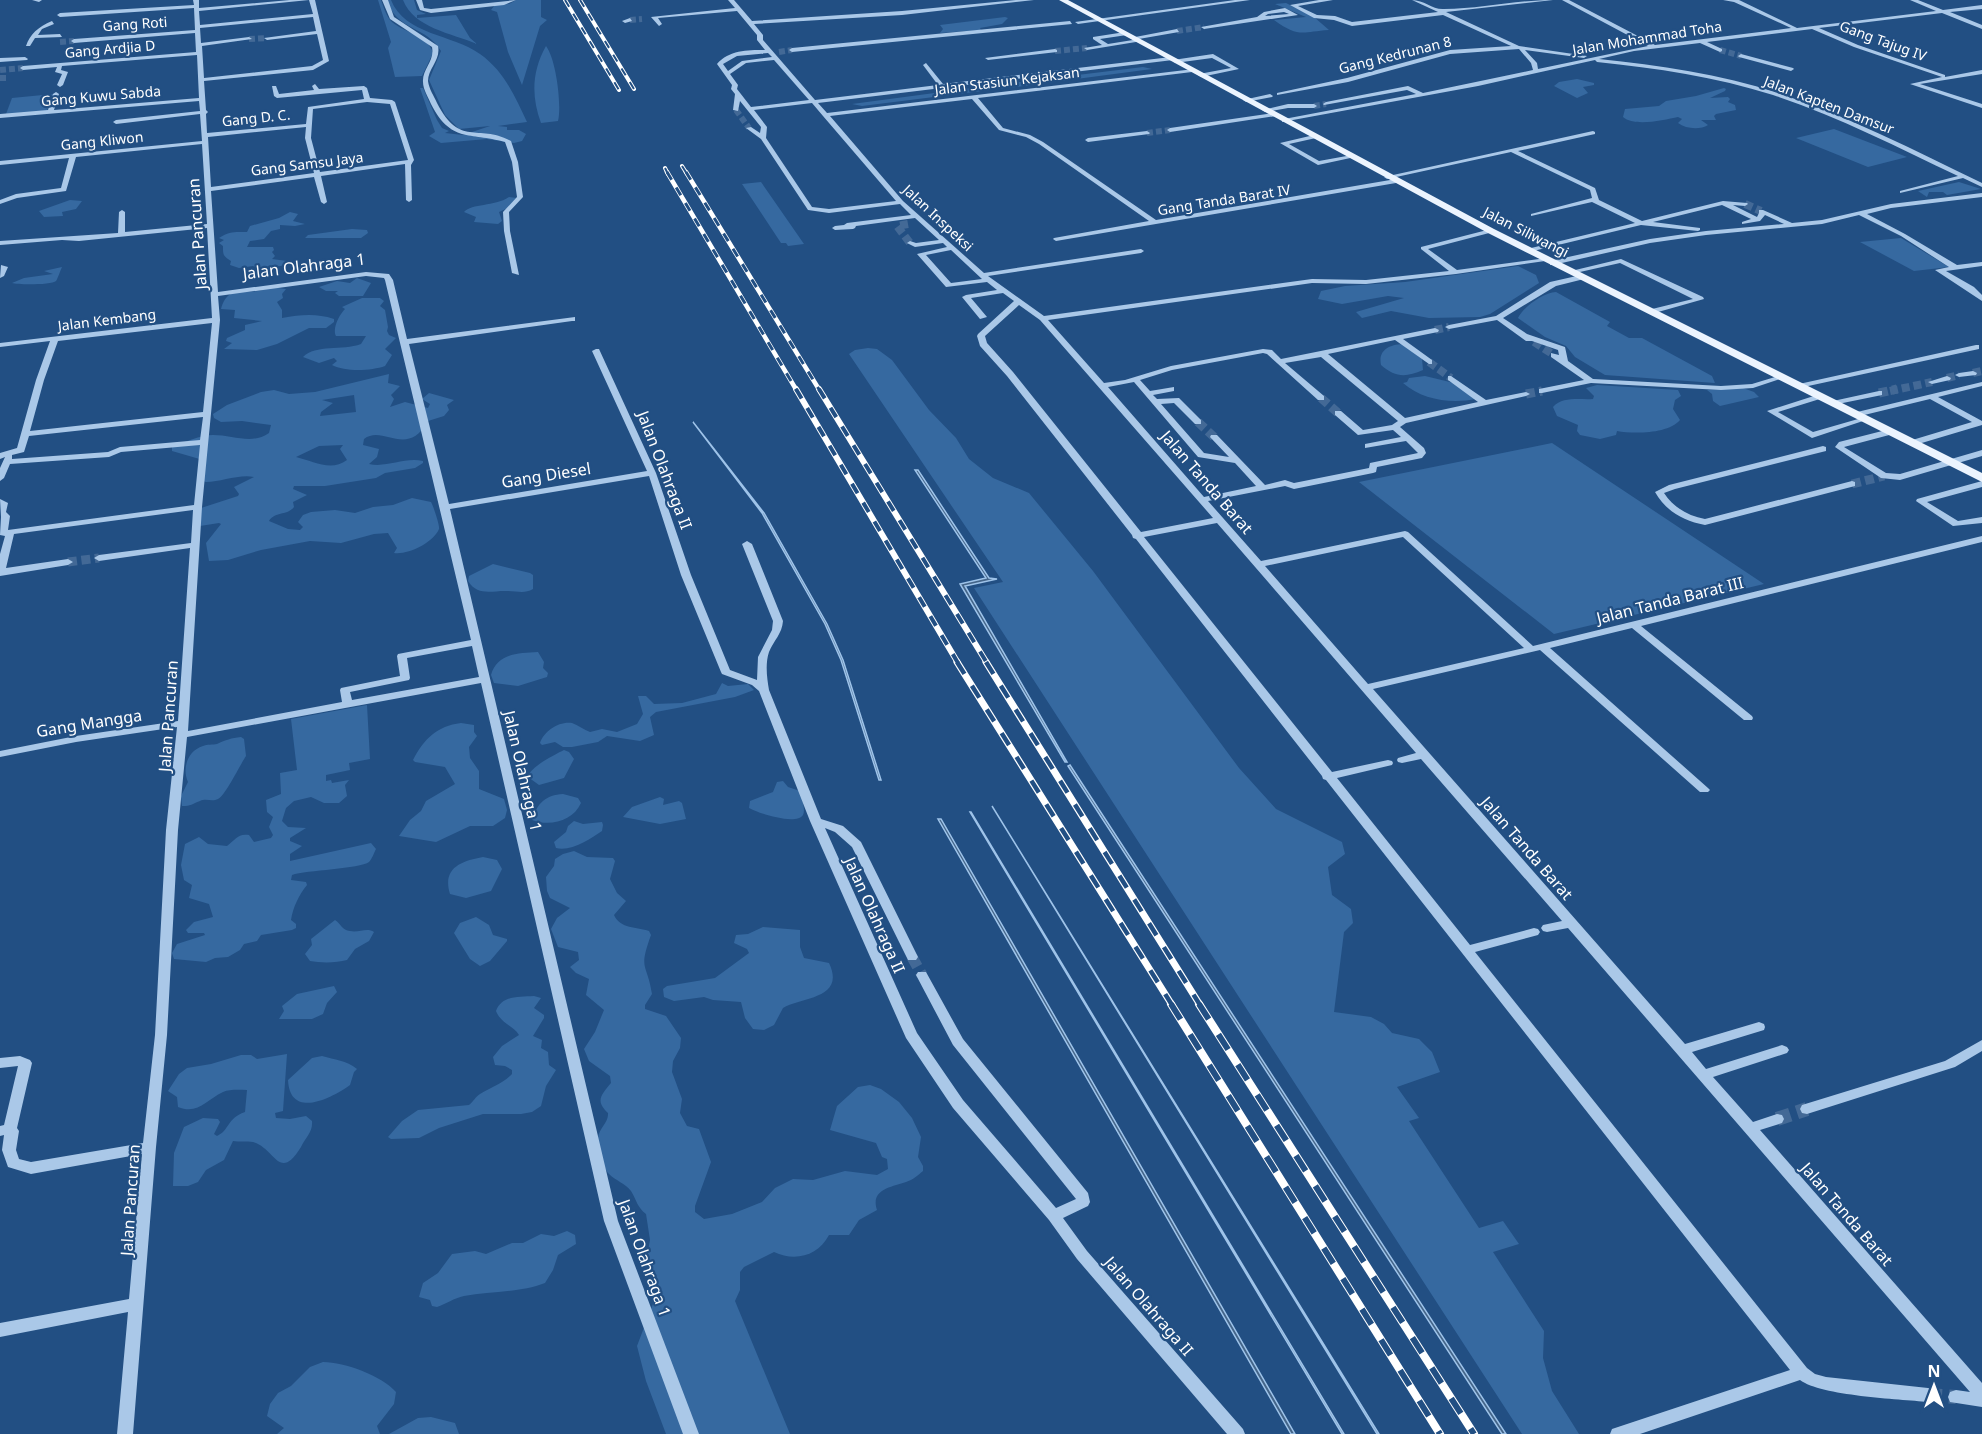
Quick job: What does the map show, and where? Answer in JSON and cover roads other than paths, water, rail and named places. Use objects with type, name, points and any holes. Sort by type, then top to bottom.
[{"type":"main road","name":"Jalan Siliwangi","points":[[1064,0],[1491,231],[1982,478]]},
{"type":"street","points":[[60,15],[307,0]]},
{"type":"street","points":[[201,80],[313,68],[326,60],[312,0]]},
{"type":"street","points":[[385,0],[392,18],[435,46],[436,58],[427,74],[425,84],[445,124],[458,133],[508,141],[515,162],[519,187],[519,200],[506,212],[507,231],[516,273]]},
{"type":"street","points":[[419,0],[422,9],[426,11],[504,3],[513,0]]},
{"type":"street","points":[[451,0],[454,9]]},
{"type":"street","name":"Jalan Inspeksi","points":[[731,0],[825,115],[902,202],[985,277],[1045,321]]},
{"type":"street","points":[[751,23],[987,6],[1030,0]]},
{"type":"street","points":[[1078,22],[1247,0]]},
{"type":"street","points":[[1330,0],[1293,5],[1317,17],[1335,18],[1352,24],[1550,0]]},
{"type":"street","points":[[1415,0],[1519,47],[1593,57]]},
{"type":"street","points":[[1565,0],[1653,46]]},
{"type":"street","points":[[1726,0],[1737,0],[1795,29]]},
{"type":"street","points":[[1913,0],[1982,27]]},
{"type":"street","name":"Jalan Pancuran","points":[[125,1434],[149,1147],[161,1035],[172,830],[183,735],[198,507],[216,320],[205,112],[196,5]]},
{"type":"street","name":"Jalan Mohammad Toha","points":[[1284,121],[1634,49],[1982,7]]},
{"type":"street","points":[[642,19],[738,9]]},
{"type":"street","points":[[1204,27],[1295,15],[1283,10],[1266,13],[1259,18]]},
{"type":"street","name":"Gang Roti","points":[[74,41],[316,15]]},
{"type":"street","points":[[654,17],[659,24]]},
{"type":"street","points":[[27,45],[40,28],[52,23]]},
{"type":"street","points":[[792,50],[1070,23]]},
{"type":"street","name":"Gang Tajug IV","points":[[1811,27],[1856,46],[1946,77]]},
{"type":"street","points":[[1107,46],[1095,38],[1132,38],[1177,31]]},
{"type":"street","points":[[267,38],[320,32]]},
{"type":"street","points":[[32,37],[60,40]]},
{"type":"street","points":[[1087,48],[1107,46],[1132,38]]},
{"type":"street","name":"Gang Ardjia D","points":[[23,68],[60,66],[199,49],[249,39]]},
{"type":"street","points":[[1698,40],[1720,50]]},
{"type":"street","points":[[1519,47],[1534,63],[1536,70]]},
{"type":"street","name":"Gang Kedrunan 8","points":[[1279,94],[1348,80],[1449,52],[1519,47]]},
{"type":"street","points":[[1634,49],[1633,54],[1636,59],[1661,69]]},
{"type":"street","points":[[988,58],[1055,51]]},
{"type":"street","points":[[727,74],[744,62],[774,53]]},
{"type":"street","points":[[763,138],[764,127],[738,94],[720,64],[726,58],[774,53]]},
{"type":"street","name":"Jalan Stasiun Kejaksan","points":[[751,109],[1213,56],[1236,69],[1201,75]]},
{"type":"street","points":[[1741,56],[1791,69]]},
{"type":"street","points":[[0,60],[25,58]]},
{"type":"street","points":[[1583,59],[1661,69]]},
{"type":"street","points":[[926,65],[942,87]]},
{"type":"street","points":[[50,112],[64,72],[58,72],[60,66]]},
{"type":"street","points":[[313,68],[316,87]]},
{"type":"street","name":"Jalan Kapten Damsur","points":[[1661,69],[1732,83],[1798,102],[1864,129],[1982,185]]},
{"type":"street","name":"Jalan Stasiun Kejaksan","points":[[825,115],[1192,70]]},
{"type":"street","points":[[1982,72],[1913,84],[1982,106]]},
{"type":"street","points":[[274,87],[277,96],[316,87],[364,88],[367,100]]},
{"type":"street","points":[[1326,104],[1408,88],[1423,94]]},
{"type":"street","points":[[735,110],[738,94]]},
{"type":"street","points":[[1246,100],[1270,96]]},
{"type":"street","points":[[974,97],[1001,129],[1028,136],[1041,143],[1156,223]]},
{"type":"street","name":"Gang Kuwu Sabda","points":[[0,116],[203,99]]},
{"type":"street","points":[[324,202],[308,138],[311,107],[367,100],[392,102],[411,160],[408,162],[409,200]]},
{"type":"street","points":[[1265,110],[1288,106],[1314,106]]},
{"type":"street","points":[[116,122],[205,112]]},
{"type":"street","points":[[1170,130],[1274,115]]},
{"type":"street","name":"Gang D. C.","points":[[206,138],[310,124]]},
{"type":"street","points":[[749,128],[763,138],[783,164],[785,176],[817,215],[828,216],[862,211],[902,202]]},
{"type":"street","points":[[1088,140],[1147,133]]},
{"type":"street","name":"Gang Tanda Barat IV","points":[[1056,239],[1156,223],[1392,179],[1593,133]]},
{"type":"street","points":[[1314,137],[1283,143],[1318,163],[1352,157]]},
{"type":"street","name":"Gang Kliwon","points":[[0,163],[73,156],[206,138]]},
{"type":"street","points":[[1512,151],[1593,189],[1596,199],[1593,200]]},
{"type":"street","points":[[0,202],[16,196],[64,190],[73,156]]},
{"type":"street","name":"Gang Samsu Jaya","points":[[209,189],[408,162]]},
{"type":"street","points":[[1902,192],[1965,176]]},
{"type":"street","points":[[1045,321],[1312,280],[1366,282],[1549,261],[1650,241],[1822,222],[1891,207],[1982,195]]},
{"type":"street","points":[[1533,214],[1593,200],[1641,223],[1699,229],[1758,220],[1763,213],[1761,211],[1791,224]]},
{"type":"street","points":[[1723,203],[1758,220]]},
{"type":"street","points":[[1529,250],[1723,203],[1745,204]]},
{"type":"street","points":[[121,235],[122,212]]},
{"type":"street","points":[[1860,213],[1903,235],[1956,268]]},
{"type":"street","points":[[847,225],[920,219]]},
{"type":"street","points":[[838,227],[835,228],[907,221]]},
{"type":"street","points":[[0,243],[210,226]]},
{"type":"street","points":[[1456,272],[1422,247],[1491,231]]},
{"type":"street","points":[[910,243],[915,245],[945,241]]},
{"type":"street","points":[[953,248],[921,254],[949,285],[1141,251]]},
{"type":"street","points":[[1449,327],[1498,318],[1553,284],[1576,274],[1621,261],[1700,298],[1651,312]]},
{"type":"street","points":[[1982,264],[1939,270],[1971,289],[1982,299]]},
{"type":"street","points":[[0,276],[4,267]]},
{"type":"street","name":"Jalan Olahraga 1","points":[[216,294],[366,274],[386,276],[445,507],[611,1221],[691,1434]]},
{"type":"street","points":[[982,317],[966,297],[1004,291]]},
{"type":"street","points":[[1019,301],[981,336],[980,340],[1802,1373],[1810,1379],[1826,1384],[1928,1395]]},
{"type":"street","points":[[1498,318],[1534,342]]},
{"type":"street","name":"Jalan Kembang","points":[[0,345],[216,320]]},
{"type":"street","points":[[404,342],[572,320]]},
{"type":"street","name":"Jalan Tanda Barat","points":[[1045,321],[1982,1394]]},
{"type":"street","points":[[1279,362],[1435,330]]},
{"type":"street","points":[[1525,336],[1557,345],[1562,349],[1564,362]]},
{"type":"street","points":[[1396,338],[1429,362]]},
{"type":"street","points":[[0,478],[6,457],[21,450],[40,380],[55,339]]},
{"type":"street","points":[[1799,386],[1976,347]]},
{"type":"street","name":"Jalan Olahraga II","points":[[596,351],[652,473],[686,575],[726,672],[756,683],[764,690],[816,821],[911,1035],[958,1104],[1054,1216],[1082,1255],[1237,1434]]},
{"type":"street","points":[[1101,386],[1171,368],[1263,351],[1269,352],[1321,398]]},
{"type":"street","points":[[1323,354],[1403,420]]},
{"type":"street","points":[[1554,355],[1591,381]]},
{"type":"street","points":[[1959,375],[1972,373]]},
{"type":"street","points":[[1542,391],[1591,381],[1714,388],[1753,386],[1782,377]]},
{"type":"street","points":[[1451,378],[1485,403]]},
{"type":"street","points":[[1932,382],[1947,378]]},
{"type":"street","points":[[1135,379],[1201,455],[1238,460]]},
{"type":"street","points":[[1820,396],[1770,411],[1812,435],[1861,417],[1982,384]]},
{"type":"street","points":[[1148,393],[1171,389]]},
{"type":"street","points":[[1833,403],[1880,393]]},
{"type":"street","points":[[1338,413],[1361,433],[1395,427],[1403,420],[1526,394]]},
{"type":"street","points":[[1932,397],[1980,424]]},
{"type":"street","points":[[1155,402],[1176,400],[1198,422]]},
{"type":"street","points":[[27,434],[208,414]]},
{"type":"street","points":[[1912,443],[1980,424]]},
{"type":"street","points":[[1201,500],[1285,483],[1294,486],[1373,470],[1373,465],[1419,456],[1422,453],[1421,450],[1395,427]]},
{"type":"street","points":[[1890,432],[1842,444],[1839,447],[1884,476],[1900,477],[1982,453]]},
{"type":"street","points":[[1214,437],[1263,488]]},
{"type":"street","points":[[1368,446],[1408,438]]},
{"type":"street","points":[[6,457],[98,455],[120,450],[205,442]]},
{"type":"street","points":[[1823,449],[1659,492],[1663,500],[1688,519],[1705,522],[1852,484]]},
{"type":"street","name":"Gang Diesel","points":[[445,507],[652,473]]},
{"type":"street","points":[[1982,484],[1920,501],[1956,524],[1982,520]]},
{"type":"street","points":[[0,502],[4,503],[1,513],[6,516],[2,532],[198,507]]},
{"type":"street","points":[[1136,536],[1218,520]]},
{"type":"street","points":[[10,532],[0,572],[68,562]]},
{"type":"street","points":[[1257,565],[1405,534],[1704,790]]},
{"type":"street","name":"Jalan Tanda Barat III","points":[[1365,688],[1634,625],[1982,539]]},
{"type":"street","points":[[747,544],[779,628],[764,652],[761,675],[764,690]]},
{"type":"street","points":[[99,558],[195,545]]},
{"type":"street","points":[[1634,625],[1748,718]]},
{"type":"street","points":[[346,704],[345,690],[405,678],[402,656],[476,642]]},
{"type":"street","points":[[183,735],[484,679]]},
{"type":"street","name":"Gang Mangga","points":[[0,754],[75,739],[183,723]]},
{"type":"street","points":[[1402,760],[1423,755]]},
{"type":"street","points":[[1328,777],[1388,763]]},
{"type":"street","points":[[816,821],[839,829],[856,845],[912,957]]},
{"type":"street","points":[[1547,928],[1570,922]]},
{"type":"street","points":[[1466,950],[1534,932]]},
{"type":"street","points":[[922,975],[958,1042],[1083,1197],[1083,1202],[1054,1216]]},
{"type":"street","points":[[1682,1050],[1759,1027]]},
{"type":"street","points":[[1807,1109],[1950,1064],[1982,1045]]},
{"type":"street","points":[[1703,1075],[1782,1050]]},
{"type":"street","points":[[0,1063],[21,1061],[25,1063],[5,1130],[12,1131],[9,1150],[13,1163],[31,1168],[149,1147]]},
{"type":"street","points":[[1749,1128],[1777,1119]]},
{"type":"street","points":[[0,1330],[137,1304]]},
{"type":"street","points":[[1618,1434],[1802,1373]]},
{"type":"street","points":[[1956,1397],[1982,1400]]},
{"type":"tunnel","points":[[630,20],[642,19]]},
{"type":"tunnel","points":[[1177,31],[1204,27]]},
{"type":"tunnel","points":[[249,39],[267,38]]},
{"type":"tunnel","points":[[60,42],[74,41]]},
{"type":"tunnel","points":[[1055,51],[1087,48]]},
{"type":"tunnel","points":[[779,52],[792,50]]},
{"type":"tunnel","points":[[1720,50],[1741,56]]},
{"type":"tunnel","points":[[0,70],[23,68]]},
{"type":"tunnel","points":[[0,78],[6,78]]},
{"type":"tunnel","points":[[1314,106],[1326,104]]},
{"type":"tunnel","points":[[736,110],[749,128]]},
{"type":"tunnel","points":[[1147,133],[1170,130]]},
{"type":"tunnel","points":[[1745,204],[1761,211]]},
{"type":"tunnel","points":[[908,224],[897,226],[910,243]]},
{"type":"tunnel","points":[[1435,330],[1449,327]]},
{"type":"tunnel","points":[[1534,342],[1554,355]]},
{"type":"tunnel","points":[[1429,362],[1451,378]]},
{"type":"tunnel","points":[[1973,373],[1982,371]]},
{"type":"tunnel","points":[[1947,378],[1959,375]]},
{"type":"tunnel","points":[[1890,391],[1932,382]]},
{"type":"tunnel","points":[[1879,393],[1897,389]]},
{"type":"tunnel","points":[[1526,394],[1542,391]]},
{"type":"tunnel","points":[[1321,398],[1338,413]]},
{"type":"tunnel","points":[[1198,422],[1214,437]]},
{"type":"tunnel","points":[[1852,484],[1884,476]]},
{"type":"tunnel","points":[[68,562],[99,558]]},
{"type":"tunnel","points":[[912,957],[922,975]]},
{"type":"tunnel","points":[[1777,1119],[1807,1109]]},
{"type":"tunnel","points":[[1928,1395],[1956,1397]]},
{"type":"railway","points":[[565,0],[619,90]]},
{"type":"railway","points":[[580,0],[634,89]]},
{"type":"railway","points":[[682,166],[687,174]]},
{"type":"railway","points":[[665,168],[667,172]]},
{"type":"railway","points":[[667,172],[797,391]]},
{"type":"railway","points":[[686,172],[820,391]]},
{"type":"railway","points":[[796,389],[958,663]]},
{"type":"railway","points":[[819,389],[987,663]]},
{"type":"railway","points":[[957,662],[1172,1005]]},
{"type":"railway","points":[[986,662],[1200,1005]]},
{"type":"railway","points":[[1171,1004],[1440,1434]]},
{"type":"railway","points":[[1199,1004],[1474,1434]]}]
